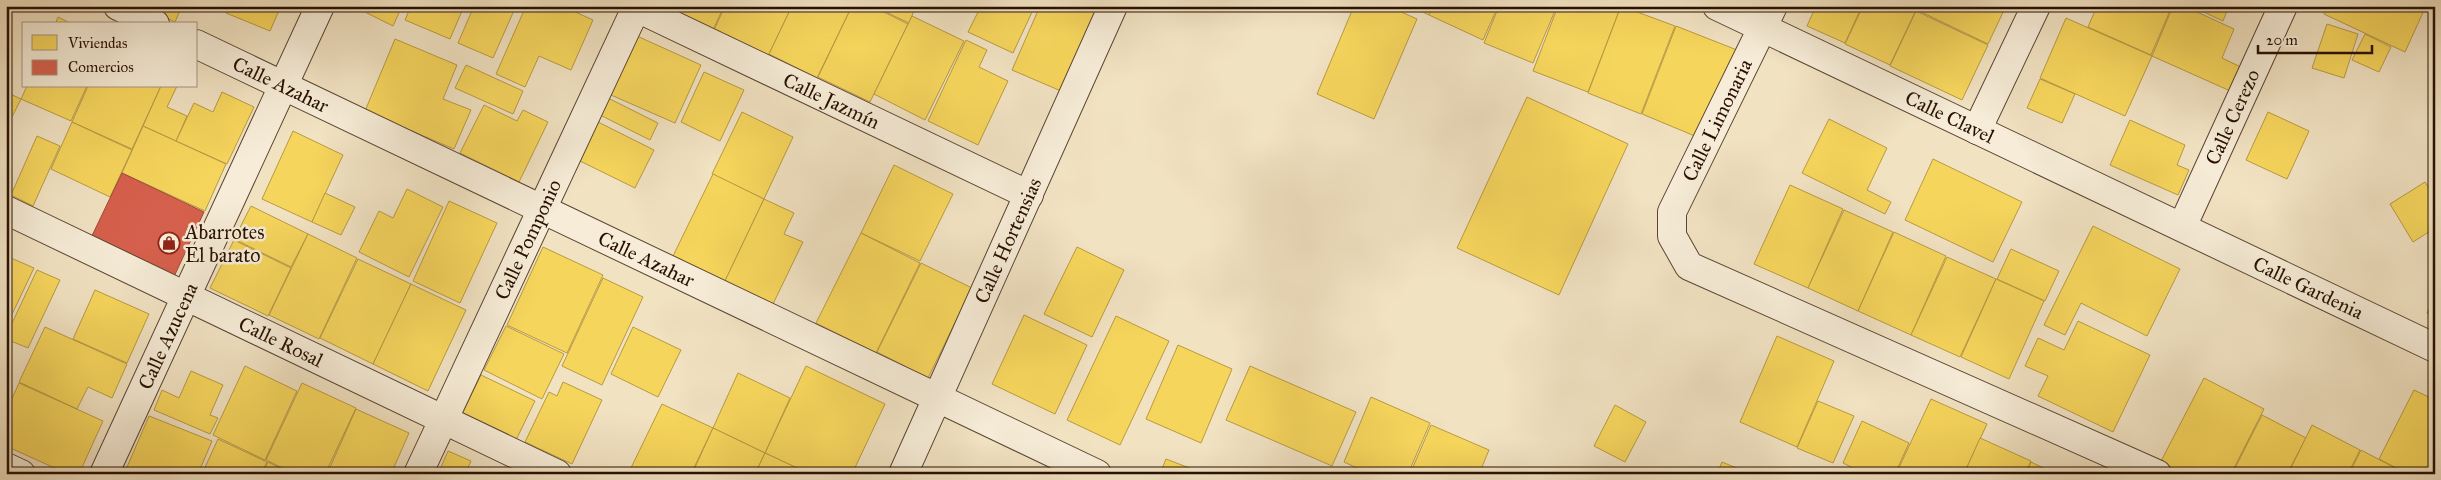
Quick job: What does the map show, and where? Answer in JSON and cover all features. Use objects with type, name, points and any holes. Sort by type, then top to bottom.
[{"type":"street","points":[[118,6],[151,22]]},
{"type":"street","name":"Calle Azucena","points":[[104,474],[320,6]]},
{"type":"street","name":"Calle Hortensias","points":[[903,474],[1113,6]]},
{"type":"street","name":"Calle Clavel","points":[[1717,6],[1768,17],[1977,130],[2182,227]]},
{"type":"street","points":[[1977,130],[2036,6]]},
{"type":"street","name":"Calle Cerezo","points":[[2182,227],[2283,6]]},
{"type":"street","name":"Calle Jazmín","points":[[635,7],[1029,195]]},
{"type":"street","name":"Calle Pomponio","points":[[418,474],[635,7]]},
{"type":"street","name":"Calle Limonaria","points":[[1768,17],[1672,212],[1672,236],[1690,266],[2157,474]]},
{"type":"street","name":"Calle Azahar","points":[[198,45],[1097,474]]},
{"type":"street","name":"Calle Rosal","points":[[6,210],[556,474]]},
{"type":"street","name":"Calle Gardenia","points":[[2182,227],[2435,348]]},
{"type":"street","points":[[6,466],[21,474]]},
{"type":"building: Viviendas","points":[[140,6],[182,6],[175,22]]},
{"type":"building: Viviendas","points":[[229,6],[281,6],[270,31],[226,13]]},
{"type":"building: Viviendas","points":[[353,6],[402,6],[393,26]]},
{"type":"building: Viviendas","points":[[411,6],[451,6],[462,11],[450,39],[405,20]]},
{"type":"building: Viviendas","points":[[474,6],[516,6],[493,58],[458,43]]},
{"type":"building: Viviendas","points":[[526,6],[562,6],[593,20],[571,70],[539,56],[525,87],[496,74]]},
{"type":"building: Viviendas","points":[[664,6],[724,6],[713,30]]},
{"type":"building: Viviendas","points":[[725,6],[792,6],[768,56],[714,30]]},
{"type":"building: Viviendas","points":[[792,6],[852,6],[817,78],[769,54]]},
{"type":"building: Viviendas","points":[[852,6],[872,6],[908,24],[870,102],[818,77]]},
{"type":"building: Viviendas","points":[[873,6],[916,6],[909,23]]},
{"type":"building: Viviendas","points":[[981,6],[1024,6],[1033,10],[1013,53],[968,32]]},
{"type":"building: Viviendas","points":[[1040,6],[1097,6],[1105,10],[1068,94],[1012,70]]},
{"type":"building: Viviendas","points":[[1354,6],[1388,6],[1417,19],[1374,119],[1317,94]]},
{"type":"building: Viviendas","points":[[1410,6],[1433,6],[1429,15]]},
{"type":"building: Viviendas","points":[[1433,6],[1498,6],[1483,40],[1429,15]]},
{"type":"building: Viviendas","points":[[1499,6],[1556,8],[1533,63],[1484,43]]},
{"type":"building: Viviendas","points":[[1558,6],[1621,6],[1588,92],[1533,71]]},
{"type":"building: Viviendas","points":[[1621,6],[1675,26],[1641,114],[1588,93]]},
{"type":"building: Viviendas","points":[[1816,6],[1862,6],[1845,43],[1807,26]]},
{"type":"building: Viviendas","points":[[1863,6],[1908,6],[1916,10],[1890,65],[1845,44]]},
{"type":"building: Viviendas","points":[[1919,6],[2006,6],[1988,44],[1917,10]]},
{"type":"building: Viviendas","points":[[2097,6],[2172,6],[2151,55],[2088,27]]},
{"type":"building: Viviendas","points":[[2173,6],[2184,6],[2234,29],[2222,58],[2247,70],[2237,94],[2152,56]]},
{"type":"building: Viviendas","points":[[2191,6],[2229,6],[2223,21]]},
{"type":"building: Viviendas","points":[[2327,6],[2426,6],[2405,52],[2324,14]]},
{"type":"building: Viviendas","points":[[1916,11],[1988,45],[1962,100],[1890,66]]},
{"type":"building: Viviendas","points":[[912,16],[964,41],[925,120],[874,94]]},
{"type":"building: Viviendas","points":[[58,17],[68,22],[56,22]]},
{"type":"building: Viviendas","points":[[2066,18],[2152,56],[2125,116],[2040,78]]},
{"type":"building: Viviendas","points":[[2327,24],[2358,34],[2344,78],[2312,68]]},
{"type":"building: Viviendas","points":[[1676,26],[1737,50],[1702,139],[1642,114]]},
{"type":"building: Viviendas","points":[[2365,34],[2391,47],[2379,72],[2352,60]]},
{"type":"building: Viviendas","points":[[637,36],[701,65],[675,123],[611,95]]},
{"type":"building: Viviendas","points":[[395,39],[457,65],[443,99],[471,110],[454,149],[365,111]]},
{"type":"building: Viviendas","points":[[966,40],[987,50],[979,67],[1008,81],[978,145],[928,121]]},
{"type":"building: Viviendas","points":[[466,65],[523,91],[513,114],[455,88]]},
{"type":"building: Viviendas","points":[[704,72],[744,90],[720,141],[681,122]]},
{"type":"building: Viviendas","points":[[2040,79],[2075,94],[2062,123],[2027,108]]},
{"type":"building: Viviendas","points":[[26,88],[86,88],[71,121],[21,99]]},
{"type":"building: Viviendas","points":[[87,88],[160,88],[132,149],[72,122]]},
{"type":"building: Viviendas","points":[[160,88],[176,88],[167,107],[187,116],[176,141],[143,126]]},
{"type":"building: Viviendas","points":[[6,92],[21,99],[6,129]]},
{"type":"building: Viviendas","points":[[222,92],[254,107],[227,164],[176,141],[194,103],[213,112]]},
{"type":"building: Viviendas","points":[[1527,97],[1628,144],[1559,295],[1457,248]]},
{"type":"building: Viviendas","points":[[608,98],[658,123],[650,140],[600,115]]},
{"type":"building: Viviendas","points":[[484,105],[517,121],[523,110],[548,122],[519,182],[460,153]]},
{"type":"building: Viviendas","points":[[742,112],[793,137],[764,199],[712,174]]},
{"type":"building: Viviendas","points":[[2268,112],[2309,131],[2287,179],[2246,160]]},
{"type":"building: Viviendas","points":[[1829,119],[1887,148],[1867,190],[1891,202],[1885,214],[1802,173]]},
{"type":"building: Viviendas","points":[[2130,120],[2185,145],[2177,165],[2189,170],[2178,195],[2110,165]]},
{"type":"building: Viviendas","points":[[72,122],[132,150],[110,197],[51,169]]},
{"type":"building: Viviendas","points":[[598,122],[654,150],[635,188],[580,161]]},
{"type":"building: Viviendas","points":[[143,126],[226,164],[205,211],[122,173]]},
{"type":"building: Viviendas","points":[[293,131],[343,155],[312,222],[262,199]]},
{"type":"building: Viviendas","points":[[37,136],[60,146],[33,206],[11,195]]},
{"type":"building: Viviendas","points":[[1933,159],[2022,202],[1993,262],[1905,220]]},
{"type":"building: Viviendas","points":[[894,165],[953,194],[920,261],[861,233]]},
{"type":"building: Viviendas","points":[[713,174],[764,199],[724,283],[672,258]]},
{"type":"building: Viviendas","points":[[2425,182],[2435,198],[2435,228],[2413,242],[2390,204]]},
{"type":"building: Viviendas","points":[[1790,185],[1843,209],[1808,288],[1754,264]]},
{"type":"building: Viviendas","points":[[407,189],[443,207],[409,277],[359,252],[379,211],[393,218]]},
{"type":"building: Viviendas","points":[[325,193],[355,207],[341,235],[312,222]]},
{"type":"building: Viviendas","points":[[764,199],[794,213],[784,234],[803,242],[772,306],[724,283]]},
{"type":"building: Viviendas","points":[[449,201],[497,223],[460,303],[413,281]]},
{"type":"building: Viviendas","points":[[251,206],[308,234],[291,267],[234,239]]},
{"type":"building: Viviendas","points":[[1844,210],[1893,232],[1858,311],[1808,288]]},
{"type":"building: Viviendas","points":[[2093,226],[2180,269],[2147,336],[2081,303],[2065,335],[2044,325]]},
{"type":"building: Viviendas","points":[[1894,232],[1946,256],[1911,335],[1858,311]]},
{"type":"building: Viviendas","points":[[861,233],[920,263],[876,353],[816,323]]},
{"type":"building: Viviendas","points":[[308,234],[357,258],[319,339],[269,315]]},
{"type":"building: Viviendas","points":[[234,240],[291,268],[268,316],[210,288]]},
{"type":"building: Viviendas","points":[[543,247],[603,275],[567,353],[507,325]]},
{"type":"building: Viviendas","points":[[1077,247],[1124,270],[1092,337],[1044,314]]},
{"type":"building: Viviendas","points":[[2011,249],[2059,271],[2045,301],[1997,279]]},
{"type":"building: Viviendas","points":[[1947,257],[1996,279],[1960,357],[1911,335]]},
{"type":"building: Viviendas","points":[[11,258],[34,268],[6,327],[6,269]]},
{"type":"building: Viviendas","points":[[358,259],[411,284],[373,364],[320,338]]},
{"type":"building: Viviendas","points":[[921,263],[972,288],[928,378],[877,352]]},
{"type":"building: Viviendas","points":[[37,270],[60,280],[28,348],[6,339],[6,336]]},
{"type":"building: Viviendas","points":[[603,278],[643,297],[602,385],[562,366]]},
{"type":"building: Viviendas","points":[[1996,279],[2044,301],[2009,379],[1961,357]]},
{"type":"building: Viviendas","points":[[411,284],[466,310],[428,391],[373,364]]},
{"type":"building: Viviendas","points":[[95,290],[149,314],[127,363],[73,339]]},
{"type":"building: Viviendas","points":[[2435,297],[2435,317],[2427,313]]},
{"type":"building: Viviendas","points":[[1024,315],[1087,345],[1055,414],[992,384]]},
{"type":"building: Viviendas","points":[[1116,316],[1169,341],[1120,445],[1067,420]]},
{"type":"building: Viviendas","points":[[2078,321],[2150,355],[2113,432],[2038,396],[2048,376],[2025,366],[2038,338],[2064,350]]},
{"type":"building: Viviendas","points":[[506,326],[564,354],[542,399],[484,370]]},
{"type":"building: Viviendas","points":[[45,327],[127,364],[112,398],[88,387],[77,409],[19,382]]},
{"type":"building: Viviendas","points":[[633,327],[681,350],[658,397],[611,374]]},
{"type":"building: Viviendas","points":[[1777,336],[1834,361],[1797,447],[1740,422]]},
{"type":"building: Viviendas","points":[[1178,345],[1232,369],[1201,443],[1146,419]]},
{"type":"building: Viviendas","points":[[245,366],[297,391],[265,460],[213,435]]},
{"type":"building: Viviendas","points":[[806,366],[885,404],[852,474],[810,474],[765,453]]},
{"type":"building: Viviendas","points":[[1250,366],[1356,412],[1332,466],[1226,420]]},
{"type":"building: Viviendas","points":[[191,371],[223,385],[210,415],[218,418],[210,434],[154,410],[162,390],[179,398]]},
{"type":"building: Viviendas","points":[[738,373],[790,398],[765,453],[713,428]]},
{"type":"building: Viviendas","points":[[481,375],[535,401],[515,442],[461,416]]},
{"type":"building: Viviendas","points":[[2204,378],[2264,409],[2231,474],[2175,474],[2159,465]]},
{"type":"building: Viviendas","points":[[563,382],[602,400],[572,464],[525,442],[549,392],[557,396]]},
{"type":"building: Viviendas","points":[[19,383],[103,421],[79,474],[68,474],[6,446],[6,412]]},
{"type":"building: Viviendas","points":[[302,383],[356,408],[325,474],[295,474],[266,460]]},
{"type":"building: Viviendas","points":[[2414,390],[2435,400],[2435,474],[2408,474],[2379,459]]},
{"type":"building: Viviendas","points":[[1371,397],[1430,423],[1408,474],[1370,474],[1344,462]]},
{"type":"building: Viviendas","points":[[1931,399],[1987,424],[1964,474],[1896,474]]},
{"type":"building: Viviendas","points":[[1818,401],[1854,416],[1833,463],[1797,448]]},
{"type":"building: Viviendas","points":[[662,404],[713,428],[691,474],[628,474]]},
{"type":"building: Viviendas","points":[[1615,405],[1646,422],[1625,462],[1594,446]]},
{"type":"building: Viviendas","points":[[356,409],[409,433],[391,474],[327,474]]},
{"type":"building: Viviendas","points":[[2262,415],[2306,438],[2287,474],[2232,474]]},
{"type":"building: Viviendas","points":[[149,416],[212,441],[198,474],[124,474]]},
{"type":"building: Viviendas","points":[[1862,421],[1909,443],[1895,474],[1865,474],[1843,463]]},
{"type":"building: Viviendas","points":[[1431,425],[1489,450],[1479,474],[1410,474]]},
{"type":"building: Viviendas","points":[[2312,425],[2360,450],[2348,474],[2288,474]]},
{"type":"building: Viviendas","points":[[713,428],[765,453],[755,474],[692,474]]},
{"type":"building: Viviendas","points":[[1980,438],[2031,461],[2025,474],[1964,474]]},
{"type":"building: Viviendas","points":[[218,439],[267,462],[261,474],[202,474]]},
{"type":"building: Viviendas","points":[[2361,450],[2378,459],[2407,474],[2349,474]]},
{"type":"building: Viviendas","points":[[448,451],[471,461],[467,470],[476,474],[438,474]]},
{"type":"building: Viviendas","points":[[765,453],[810,474],[755,474]]},
{"type":"building: Viviendas","points":[[1166,459],[1192,469],[1189,474],[1160,474]]},
{"type":"building: Viviendas","points":[[268,462],[293,474],[262,474]]},
{"type":"building: Viviendas","points":[[1722,462],[1751,474],[1717,474]]},
{"type":"building: Viviendas","points":[[2031,462],[2056,474],[2026,474]]},
{"type":"building: Comercios","points":[[122,173],[204,212],[172,281],[89,242]]},
{"type":"place","name":"Abarrotes El barato","points":[[169,243]]}]
